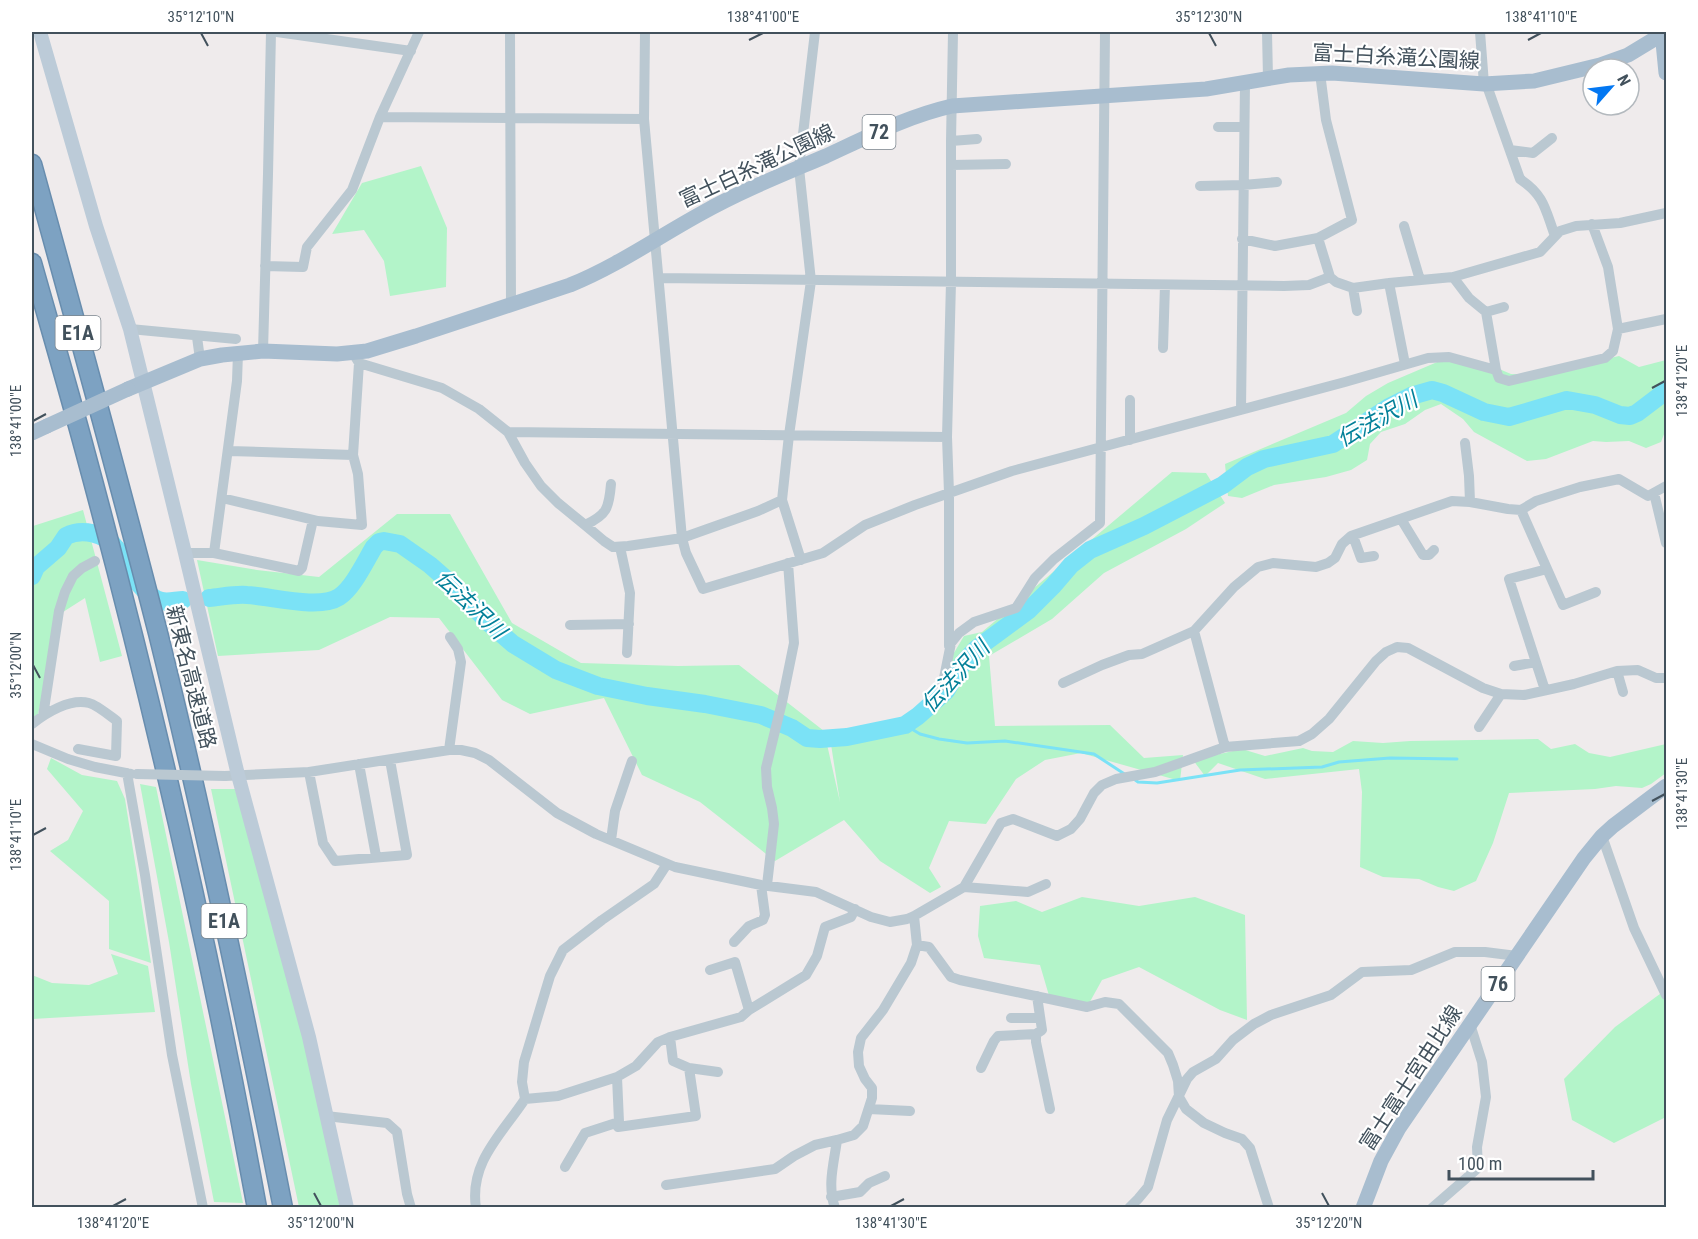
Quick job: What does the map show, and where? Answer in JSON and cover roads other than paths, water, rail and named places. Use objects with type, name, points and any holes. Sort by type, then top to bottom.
[{"type":"highway","name":"新東名高速道路","points":[[32,164],[158,636],[227,935],[283,1208]]},
{"type":"highway","name":"E1A","points":[[32,263],[133,638],[182,845],[238,1104],[256,1208]]},
{"type":"main road","name":"富士白糸滝公園線","points":[[32,433],[135,386],[237,346],[263,351],[337,354],[356,358],[367,351],[593,276],[733,196],[910,119],[952,106],[1206,89],[1289,75],[1320,73],[1485,83],[1534,81],[1600,65],[1628,55],[1663,33]]},
{"type":"main road","points":[[1663,33],[1666,73]]},
{"type":"main road","name":"富士富士宮由比線","points":[[1363,1208],[1381,1161],[1399,1128],[1584,858],[1602,836],[1666,786]]},
{"type":"street","points":[[32,34],[38,32],[96,226],[130,329],[135,386],[185,553],[232,776],[309,1037],[347,1208]]},
{"type":"street","points":[[263,351],[270,32]]},
{"type":"street","points":[[277,32],[411,51]]},
{"type":"street","points":[[265,266],[303,267],[307,247],[351,190],[380,117],[418,32]]},
{"type":"street","points":[[510,32],[511,305]]},
{"type":"street","points":[[645,32],[644,119],[682,538],[686,553],[703,589],[823,553],[865,525],[1012,471],[1428,357],[1449,357],[1496,370]]},
{"type":"street","points":[[801,560],[782,500],[811,281],[799,168],[815,32]]},
{"type":"street","points":[[949,652],[947,437],[953,32]]},
{"type":"street","points":[[940,687],[951,643],[959,633],[974,622],[1016,608],[1035,578],[1054,559],[1100,523],[1105,32]]},
{"type":"street","points":[[1268,32],[1268,78]]},
{"type":"street","points":[[1480,32],[1485,83],[1520,179],[1534,188],[1540,197],[1555,236]]},
{"type":"street","points":[[1242,239],[1275,246],[1318,238],[1352,220],[1326,120],[1320,73]]},
{"type":"street","points":[[1241,410],[1245,83]]},
{"type":"street","points":[[380,117],[644,119]]},
{"type":"street","points":[[1218,128],[1244,127]]},
{"type":"street","points":[[1510,150],[1533,153],[1552,138]]},
{"type":"street","points":[[951,141],[977,139]]},
{"type":"street","points":[[951,165],[1006,164]]},
{"type":"street","points":[[1200,186],[1277,182]]},
{"type":"street","points":[[1318,238],[1330,277],[1336,282],[1353,288],[1453,278],[1540,252],[1560,231],[1576,226],[1620,223],[1666,213]]},
{"type":"street","points":[[1453,278],[1469,298],[1486,312],[1499,378],[1509,381],[1605,358],[1613,351],[1618,329],[1608,267],[1592,224]]},
{"type":"street","points":[[1404,226],[1420,280]]},
{"type":"street","points":[[659,279],[1309,285],[1330,277]]},
{"type":"street","points":[[1389,283],[1405,364]]},
{"type":"street","points":[[1163,348],[1165,285]]},
{"type":"street","points":[[1353,288],[1357,311]]},
{"type":"street","points":[[1486,312],[1504,307]]},
{"type":"street","points":[[1618,329],[1666,320]]},
{"type":"street","points":[[130,329],[197,337],[237,346],[237,381],[214,552]]},
{"type":"street","points":[[197,337],[200,359]]},
{"type":"street","points":[[222,498],[313,520],[362,525],[358,474],[353,456],[356,358],[442,388],[479,409],[508,432],[541,486],[558,503],[613,547],[682,538],[782,500]]},
{"type":"street","points":[[1130,400],[1130,440]]},
{"type":"street","points":[[508,432],[947,437]]},
{"type":"street","points":[[1465,443],[1470,502]]},
{"type":"street","points":[[229,451],[353,456]]},
{"type":"street","points":[[1063,683],[1102,664],[1129,655],[1142,654],[1194,631],[1234,587],[1258,567],[1273,563],[1316,567],[1328,563],[1335,558],[1342,544],[1353,536],[1452,501],[1521,510],[1536,501],[1580,487],[1619,479],[1648,496],[1666,486]]},
{"type":"street","points":[[585,525],[605,513],[609,503],[611,484]]},
{"type":"street","points":[[1654,493],[1666,543]]},
{"type":"street","points":[[1521,510],[1563,605],[1596,592]]},
{"type":"street","points":[[1401,519],[1423,555],[1429,555],[1434,550]]},
{"type":"street","points":[[185,553],[214,552],[299,571],[302,568],[313,520]]},
{"type":"street","points":[[1353,536],[1361,558],[1374,556]]},
{"type":"street","points":[[620,547],[630,593],[627,653]]},
{"type":"street","points":[[43,716],[59,611],[65,592],[73,576],[95,561]]},
{"type":"street","points":[[734,942],[749,926],[763,920],[765,915],[764,885],[774,824],[766,768],[794,643],[788,563]]},
{"type":"street","points":[[1545,690],[1509,579],[1547,569]]},
{"type":"street","points":[[570,625],[629,624]]},
{"type":"street","points":[[1194,631],[1225,747]]},
{"type":"street","points":[[449,750],[461,662],[458,649],[450,637]]},
{"type":"street","points":[[32,744],[94,767],[132,774],[232,776],[309,772],[449,750],[475,753],[489,759],[557,813],[667,864],[764,885],[816,892],[871,917],[890,922],[914,916],[964,887],[1002,823],[1013,819],[1057,836],[1071,829],[1080,819],[1094,793],[1102,785],[1116,779],[1155,772],[1225,747],[1299,741],[1312,734],[1329,719],[1376,661],[1386,652],[1397,647],[1408,648],[1483,688],[1502,694],[1524,695],[1617,671],[1638,670],[1656,678],[1666,678]]},
{"type":"street","points":[[1514,666],[1536,662]]},
{"type":"street","points":[[1617,671],[1623,692]]},
{"type":"street","points":[[1479,727],[1502,694]]},
{"type":"street","points":[[32,724],[70,703],[89,703],[117,721],[116,756],[78,749]]},
{"type":"street","points":[[309,772],[323,843],[335,861],[407,855],[390,760]]},
{"type":"street","points":[[611,840],[615,811],[632,761]]},
{"type":"street","points":[[359,764],[376,856]]},
{"type":"street","points":[[132,774],[172,1055],[203,1208]]},
{"type":"street","points":[[1602,836],[1634,928],[1666,995]]},
{"type":"street","points":[[476,1208],[479,1169],[489,1148],[525,1099],[522,1082],[524,1062],[550,976],[559,956],[563,950],[602,920],[654,884],[667,864]]},
{"type":"street","points":[[964,887],[1028,892],[1046,884]]},
{"type":"street","points":[[525,1099],[558,1096],[617,1077],[636,1066],[658,1042],[741,1017],[806,975],[817,956],[825,927],[851,917],[855,909]]},
{"type":"street","points":[[666,1185],[775,1169],[815,1145],[854,1135],[863,1126],[872,1098],[872,1088],[859,1066],[858,1052],[861,1038],[883,1010],[911,963],[917,945],[914,916]]},
{"type":"street","points":[[917,945],[929,947],[951,977],[974,984],[1088,1007],[1105,1002],[1119,1004],[1168,1053],[1178,1081],[1179,1097],[1186,1109],[1204,1123],[1242,1139],[1250,1148],[1269,1208]]},
{"type":"street","points":[[1129,1208],[1148,1187],[1167,1120],[1187,1079],[1193,1072],[1216,1059],[1233,1040],[1254,1024],[1271,1015],[1331,995],[1362,972],[1411,970],[1455,952],[1485,952],[1517,956]]},
{"type":"street","points":[[710,970],[735,962],[749,1010]]},
{"type":"street","points":[[981,1068],[998,1036],[1036,1034],[1042,1030],[1037,996]]},
{"type":"street","points":[[1011,1018],[1040,1018]]},
{"type":"street","points":[[1432,1208],[1478,1168],[1477,1147],[1486,1097],[1482,1062],[1470,1024]]},
{"type":"street","points":[[1036,1034],[1050,1109]]},
{"type":"street","points":[[670,1037],[673,1061],[689,1068],[718,1072]]},
{"type":"street","points":[[617,1077],[618,1127],[696,1116],[689,1068]]},
{"type":"street","points":[[869,1109],[910,1111]]},
{"type":"street","points":[[326,1116],[387,1123],[398,1132],[411,1208]]},
{"type":"street","points":[[565,1167],[585,1133],[619,1122]]},
{"type":"street","points":[[837,1140],[830,1184],[833,1202],[860,1192],[869,1183],[885,1176]]},
{"type":"waterway","name":"伝法沢川","points":[[209,598],[242,595],[307,602],[330,601],[349,588],[379,542],[400,544],[430,565],[455,587],[490,624],[513,644],[556,670],[598,686],[761,715],[792,728],[807,738],[847,737],[905,725],[918,716],[946,691],[963,663],[976,649],[1029,610],[1071,565],[1090,550],[1144,526],[1223,485],[1247,467],[1264,459],[1333,444],[1389,407],[1411,396],[1432,390],[1484,412],[1509,417],[1567,400],[1595,405],[1620,415],[1630,416],[1666,391]]},
{"type":"waterway","name":"伝法沢川","points":[[32,576],[36,567],[58,548],[66,536],[79,532],[93,533],[106,539],[118,550],[137,581],[152,596],[162,601],[183,600]]},
{"type":"waterway","points":[[905,725],[920,734],[939,739],[967,743],[1005,741],[1094,754],[1126,775]]},
{"type":"waterway","points":[[1134,779],[1138,782],[1157,783],[1240,770],[1322,767],[1339,762],[1390,758],[1457,759]]}]
